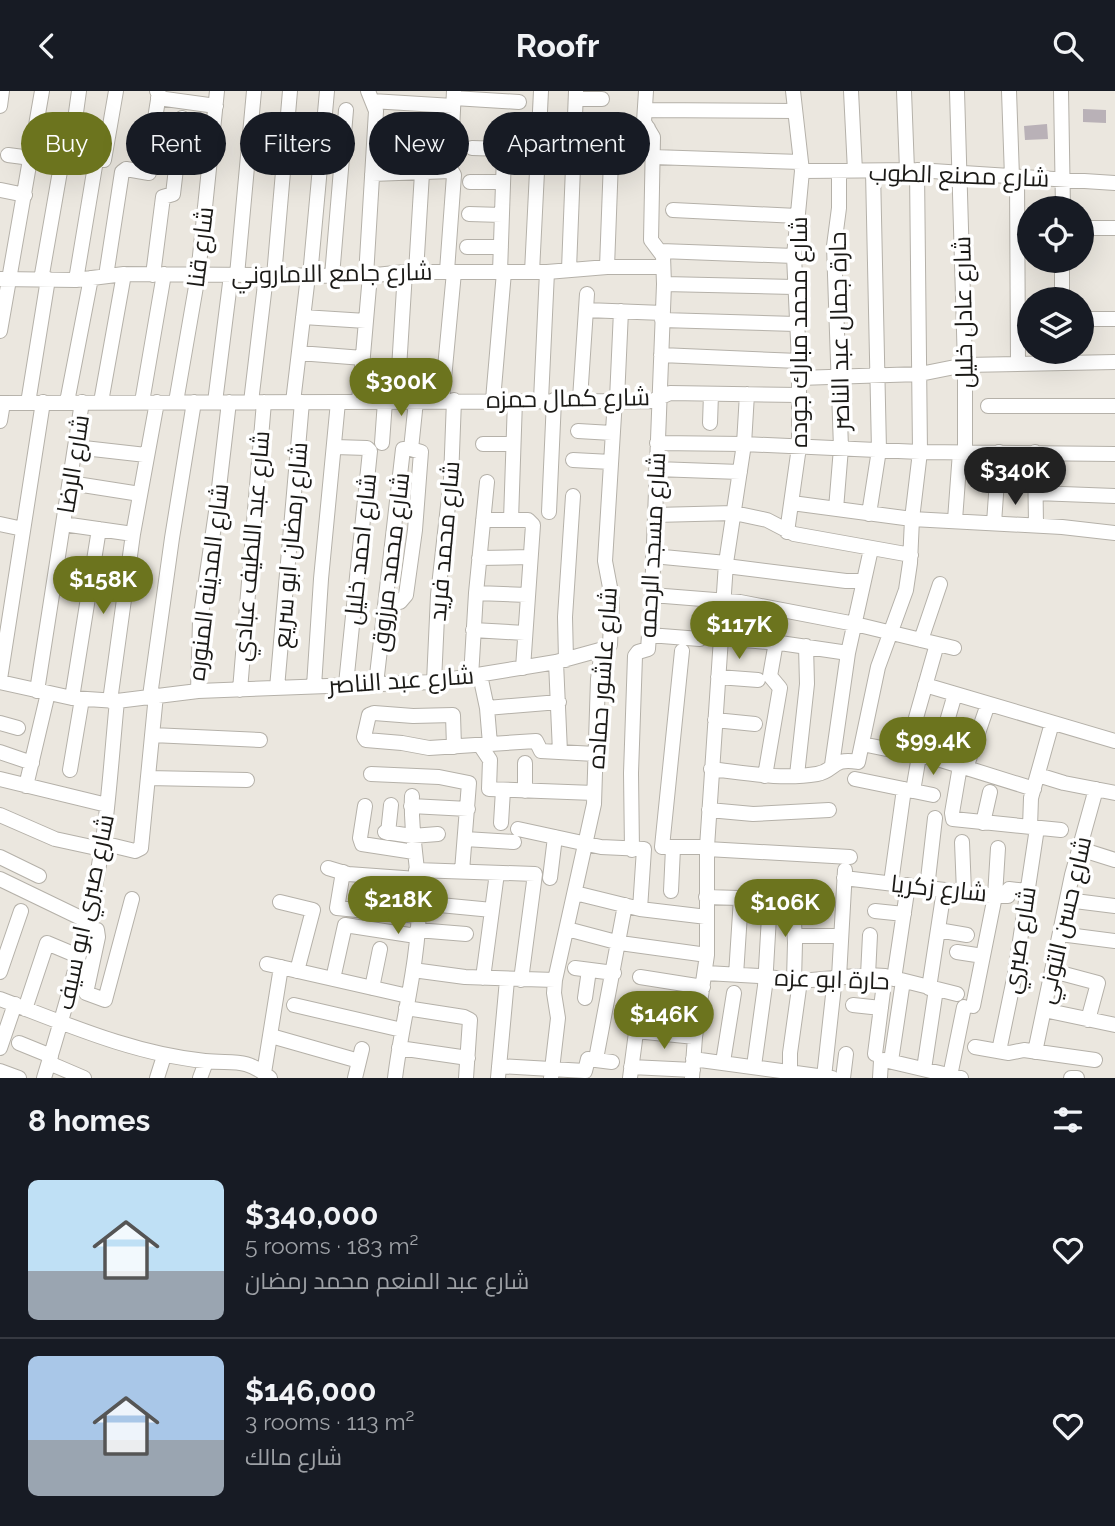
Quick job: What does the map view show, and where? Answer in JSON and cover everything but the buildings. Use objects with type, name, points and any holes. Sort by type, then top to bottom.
[{"type":"street","points":[[0,106],[2,91]]},
{"type":"street","points":[[39,112],[42,91]]},
{"type":"street","points":[[75,112],[79,91]]},
{"type":"street","points":[[112,117],[116,91]]},
{"type":"street","name":"شارع قنا","points":[[176,402],[198,275],[217,91]]},
{"type":"street","name":"شارع المدينه المنوره","points":[[0,681],[77,699],[114,701],[198,691],[200,622],[217,505],[222,402],[254,91]]},
{"type":"street","name":"شارع عبد اللطيف عبادي","points":[[240,690],[258,402],[290,91]]},
{"type":"street","name":"شارع رمضان ابو سريع","points":[[278,688],[299,353],[327,91]]},
{"type":"street","points":[[541,91],[539,272],[548,400],[549,512]]},
{"type":"street","name":"شارع مسجد الرحمه","points":[[645,110],[646,91]]},
{"type":"street","name":"شارع محمد مبارك جوده","points":[[787,532],[799,447],[799,361],[794,255],[802,167],[793,91]]},
{"type":"street","points":[[851,91],[855,171]]},
{"type":"street","points":[[711,769],[765,776],[819,774],[832,765],[849,760],[858,762],[878,667],[906,590],[920,452],[920,374],[912,170],[904,91]]},
{"type":"street","name":"شارع عادل خليل","points":[[955,520],[962,452],[965,365],[957,91]]},
{"type":"street","points":[[1009,91],[1017,317]]},
{"type":"street","points":[[1061,91],[1063,196]]},
{"type":"street","points":[[160,112],[165,95],[216,106]]},
{"type":"street","points":[[576,95],[602,99]]},
{"type":"street","points":[[370,96],[519,102]]},
{"type":"street","points":[[332,275],[346,110]]},
{"type":"street","points":[[645,110],[794,111]]},
{"type":"street","name":"شارع مسجد الرحمه","points":[[640,909],[631,773],[635,656],[638,652],[647,651],[649,635],[664,284],[661,251],[651,240],[653,134],[650,130]]},
{"type":"street","points":[[472,148],[483,148]]},
{"type":"street","points":[[8,155],[21,154]]},
{"type":"street","name":"شارع مصنع الطوب","points":[[653,157],[839,171],[912,170],[1115,183]]},
{"type":"street","points":[[106,276],[122,171],[126,169]]},
{"type":"street","name":"حارة جمال عبد الناصر","points":[[836,509],[841,448],[834,246],[839,208],[839,171]]},
{"type":"street","points":[[869,514],[879,450],[873,171]]},
{"type":"street","points":[[0,331],[5,279],[28,175]]},
{"type":"street","points":[[0,681],[23,529],[45,279],[63,175]]},
{"type":"street","points":[[67,402],[94,175]]},
{"type":"street","name":"شارع صبري ابو سيف","points":[[44,1078],[86,924],[102,846],[114,701],[133,534],[146,455],[163,197],[173,194],[175,175]]},
{"type":"street","points":[[359,401],[366,321],[372,175]]},
{"type":"street","points":[[382,443],[391,401],[422,175]]},
{"type":"street","name":"شارع محمد فريد","points":[[434,682],[438,595],[451,479],[448,400],[454,175]]},
{"type":"street","points":[[493,400],[502,272],[500,247],[503,175]]},
{"type":"street","points":[[569,269],[573,175]]},
{"type":"street","points":[[607,267],[610,175]]},
{"type":"street","points":[[470,182],[503,182]]},
{"type":"street","points":[[1,190],[25,195]]},
{"type":"street","points":[[673,210],[797,216]]},
{"type":"street","points":[[469,214],[502,215]]},
{"type":"street","points":[[1094,228],[1115,228]]},
{"type":"street","points":[[467,247],[500,247]]},
{"type":"street","points":[[661,251],[794,255]]},
{"type":"street","name":"شارع جامع الاماروني","points":[[5,279],[83,279],[124,274],[309,276],[663,267]]},
{"type":"street","points":[[101,402],[124,274]]},
{"type":"street","points":[[664,284],[794,287]]},
{"type":"street","points":[[580,399],[587,294]]},
{"type":"street","points":[[586,310],[796,324]]},
{"type":"street","name":"شارع عاشور حماده","points":[[552,1073],[558,1018],[555,980],[594,793],[598,679],[602,650],[610,645],[611,590],[605,561],[621,311]]},
{"type":"street","points":[[303,317],[366,321]]},
{"type":"street","points":[[1094,319],[1115,319]]},
{"type":"street","points":[[299,353],[363,358]]},
{"type":"street","points":[[661,355],[799,361]]},
{"type":"street","points":[[1094,360],[1115,362]]},
{"type":"street","points":[[799,378],[920,374],[965,365],[1018,364]]},
{"type":"street","name":"شارع كمال حمزه","points":[[1,403],[659,399],[667,393],[799,395]]},
{"type":"street","points":[[710,423],[711,394]]},
{"type":"street","points":[[693,1069],[707,955],[707,848],[723,600],[744,444],[747,394]]},
{"type":"street","points":[[511,520],[515,400]]},
{"type":"street","name":"شارع محمد مرزوق","points":[[376,684],[386,599],[403,601],[406,595],[415,530],[421,453],[411,449],[416,401]]},
{"type":"street","name":"شارع الرضا","points":[[26,786],[32,763],[82,402]]},
{"type":"street","points":[[0,815],[55,839],[135,851],[141,848],[166,577],[194,402]]},
{"type":"street","points":[[314,685],[338,402]]},
{"type":"street","points":[[0,421],[1,403]]},
{"type":"street","points":[[988,406],[1115,406]]},
{"type":"street","points":[[578,431],[612,433]]},
{"type":"street","points":[[657,443],[920,452],[1115,454]]},
{"type":"street","points":[[483,444],[513,444]]},
{"type":"street","points":[[75,447],[146,455]]},
{"type":"street","name":"شارع احمد خليل","points":[[335,447],[367,448],[370,451],[346,684]]},
{"type":"street","points":[[994,523],[999,452]]},
{"type":"street","points":[[1035,452],[1036,526]]},
{"type":"street","points":[[573,460],[611,462]]},
{"type":"street","points":[[656,469],[740,472]]},
{"type":"street","points":[[487,482],[473,630],[476,676],[487,708],[485,744],[491,763],[489,788],[594,793]]},
{"type":"street","points":[[70,483],[140,494]]},
{"type":"street","points":[[1035,493],[1115,496]]},
{"type":"street","points":[[560,752],[561,661],[573,496]]},
{"type":"street","points":[[792,503],[912,519],[1115,533]]},
{"type":"street","points":[[655,515],[734,513],[767,520],[787,532],[911,555]]},
{"type":"street","points":[[483,520],[528,520],[533,523],[523,669]]},
{"type":"street","points":[[0,524],[23,529]]},
{"type":"street","points":[[63,524],[133,534]]},
{"type":"street","points":[[70,770],[99,529]]},
{"type":"street","points":[[832,765],[849,653],[871,549]]},
{"type":"street","points":[[653,556],[846,581],[864,581]]},
{"type":"street","points":[[479,558],[530,557]]},
{"type":"street","points":[[921,640],[940,584]]},
{"type":"street","points":[[476,593],[527,595]]},
{"type":"street","points":[[652,595],[723,600],[855,624],[954,648]]},
{"type":"street","points":[[473,630],[525,633]]},
{"type":"street","points":[[649,635],[700,639]]},
{"type":"street","points":[[721,638],[776,642],[849,653]]},
{"type":"street","points":[[765,776],[780,688],[770,676],[776,642]]},
{"type":"street","points":[[891,883],[925,685],[937,644]]},
{"type":"street","points":[[797,775],[807,684],[806,646]]},
{"type":"street","name":"شارع عبد الناصر","points":[[198,691],[434,682],[523,669],[602,650]]},
{"type":"street","points":[[640,1002],[630,1073],[693,1069],[723,1062],[790,1075],[828,1077],[848,856],[662,846],[682,651]]},
{"type":"street","points":[[718,677],[758,680]]},
{"type":"street","points":[[925,685],[1115,741]]},
{"type":"street","points":[[936,759],[955,694]]},
{"type":"street","points":[[487,708],[559,702]]},
{"type":"street","points":[[988,704],[963,767],[952,813],[953,819],[1061,830]]},
{"type":"street","points":[[454,747],[453,715],[372,713],[365,737],[366,740],[425,748],[454,747],[536,741],[541,751],[595,754]]},
{"type":"street","points":[[715,720],[755,724]]},
{"type":"street","points":[[0,723],[18,728]]},
{"type":"street","name":"شارع صبري","points":[[999,1051],[1028,891],[1034,827],[1029,812],[1052,723]]},
{"type":"street","points":[[152,735],[260,740]]},
{"type":"street","points":[[862,744],[1036,782],[1115,793]]},
{"type":"street","points":[[0,752],[32,763]]},
{"type":"street","points":[[525,790],[526,763]]},
{"type":"street","points":[[371,773],[439,777],[467,782],[470,785],[462,871]]},
{"type":"street","points":[[148,778],[247,780]]},
{"type":"street","points":[[0,779],[107,805]]},
{"type":"street","points":[[855,779],[933,795]]},
{"type":"street","name":"شارع حسن التوني","points":[[1035,1052],[1067,900],[1096,789]]},
{"type":"street","points":[[500,823],[503,790]]},
{"type":"street","points":[[983,823],[990,792]]},
{"type":"street","points":[[396,1078],[413,970],[417,921],[417,875],[411,801],[468,809]]},
{"type":"street","points":[[391,805],[386,833],[412,836],[439,834]]},
{"type":"street","points":[[365,806],[360,838],[362,844],[414,852]]},
{"type":"street","points":[[709,810],[753,814],[829,810]]},
{"type":"street","points":[[927,888],[935,818]]},
{"type":"street","points":[[465,839],[516,835],[555,837],[638,849]]},
{"type":"street","points":[[551,878],[555,837]]},
{"type":"street","points":[[962,842],[964,892]]},
{"type":"street","points":[[671,891],[673,848]]},
{"type":"street","points":[[880,1078],[881,1061],[891,1061],[955,1077],[965,1002],[983,956],[995,896],[998,848]]},
{"type":"street","points":[[1080,849],[1115,860]]},
{"type":"street","points":[[0,857],[39,876]]},
{"type":"street","points":[[328,868],[343,872],[417,875],[462,871],[535,874],[498,1072],[585,1071],[587,1059],[612,1062]]},
{"type":"street","points":[[343,872],[337,908],[417,921],[466,935]]},
{"type":"street","points":[[483,978],[497,873]]},
{"type":"street","name":"شارع زكريا","points":[[845,878],[995,896],[1008,895],[1009,889],[1028,891]]},
{"type":"street","points":[[0,879],[97,930],[85,990],[89,995],[105,1000],[132,899]]},
{"type":"street","points":[[891,1061],[894,979],[908,885]]},
{"type":"street","points":[[924,1069],[944,890]]},
{"type":"street","points":[[575,893],[640,909],[707,917]]},
{"type":"street","points":[[706,897],[797,900],[797,981],[790,1075]]},
{"type":"street","points":[[736,975],[741,898]]},
{"type":"street","points":[[754,1066],[765,977],[770,899]]},
{"type":"street","points":[[1067,900],[1115,906]]},
{"type":"street","points":[[280,902],[313,910],[297,971]]},
{"type":"street","points":[[596,1059],[620,943],[625,905]]},
{"type":"street","points":[[334,979],[345,925],[417,921],[492,910]]},
{"type":"street","points":[[1,966],[6,932],[21,911]]},
{"type":"street","points":[[875,911],[904,914]]},
{"type":"street","points":[[567,929],[620,943],[707,955]]},
{"type":"street","points":[[938,930],[967,935]]},
{"type":"street","points":[[1060,933],[1115,941]]},
{"type":"street","points":[[868,975],[870,935]]},
{"type":"street","points":[[795,936],[841,936]]},
{"type":"street","points":[[97,937],[121,942]]},
{"type":"street","points":[[0,1048],[47,943],[78,956]]},
{"type":"street","points":[[372,988],[380,949]]},
{"type":"street","points":[[957,952],[983,956]]},
{"type":"street","points":[[0,999],[61,1023],[164,1056],[206,1062],[244,1063],[263,1075],[271,1036],[274,965],[372,988],[407,1002],[470,1020],[466,1078]]},
{"type":"street","points":[[585,998],[582,969],[614,973]]},
{"type":"street","points":[[413,970],[483,978],[555,980]]},
{"type":"street","points":[[1053,971],[1098,983],[1088,1020]]},
{"type":"street","name":"حارة ابو عزه","points":[[640,977],[704,980],[736,975],[797,981],[868,975],[932,988],[965,1002]]},
{"type":"street","points":[[875,1054],[881,1008],[894,979]]},
{"type":"street","points":[[723,1062],[734,993]]},
{"type":"street","points":[[294,1005],[402,1030]]},
{"type":"street","points":[[853,1005],[881,1008]]},
{"type":"street","points":[[1044,1010],[1115,1025]]},
{"type":"street","points":[[636,1031],[695,1037]]},
{"type":"street","points":[[271,1036],[361,1055],[355,1078]]},
{"type":"street","points":[[19,1043],[84,1078]]},
{"type":"street","points":[[975,1047],[1095,1060]]},
{"type":"street","points":[[399,1048],[467,1058]]},
{"type":"street","points":[[844,1078],[846,1054]]},
{"type":"street","points":[[157,1078],[164,1056]]},
{"type":"street","points":[[200,1078],[206,1062]]},
{"type":"street","points":[[0,1071],[19,1078]]},
{"type":"street","points":[[1071,1078],[1077,1078]]}]
